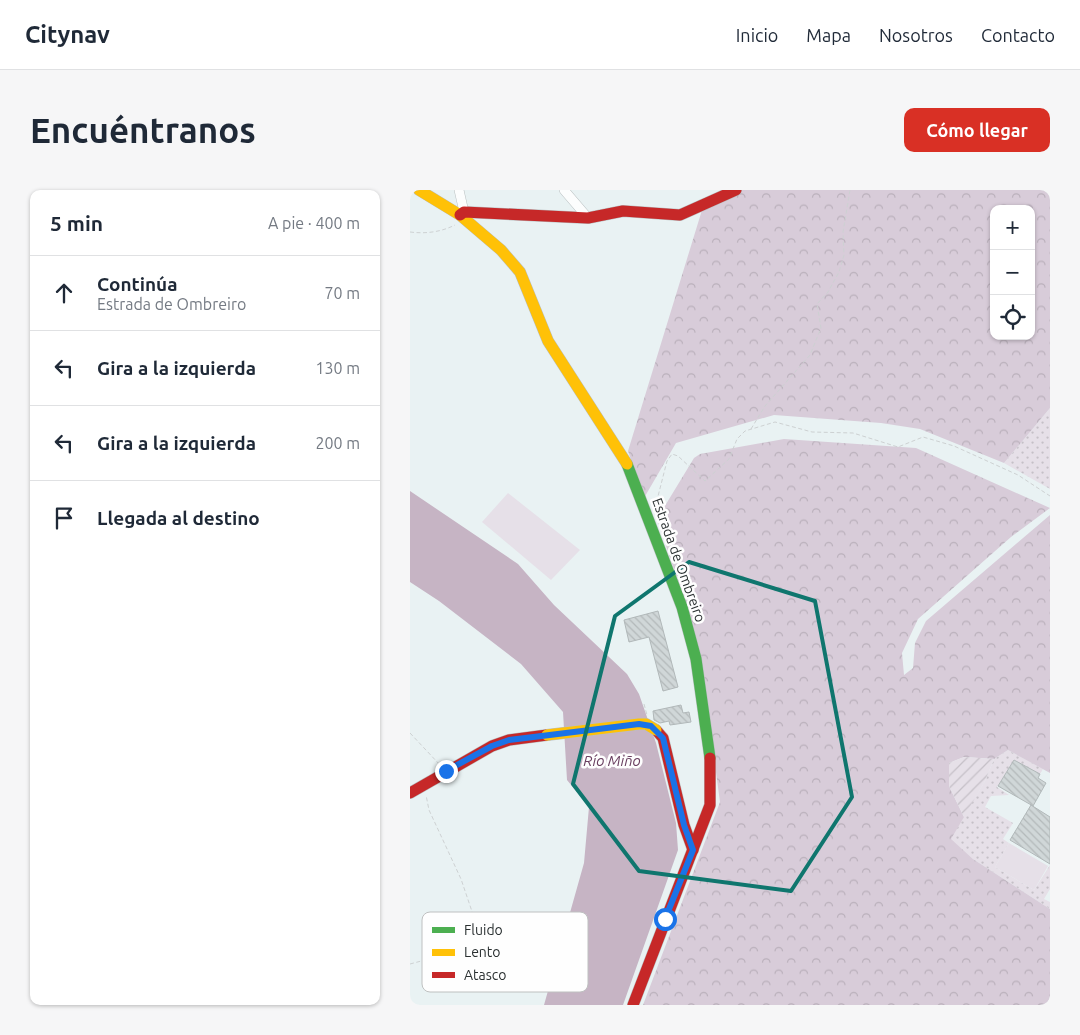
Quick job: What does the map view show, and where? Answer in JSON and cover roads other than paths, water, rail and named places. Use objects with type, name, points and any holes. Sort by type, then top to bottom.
[{"type":"street","name":"Estrada de Ombreiro","points":[[419,190],[463,215],[501,250],[520,272],[548,341],[625,458],[682,607],[696,659],[710,757],[710,805],[633,1005]]},
{"type":"street","points":[[459,190],[463,215],[588,218],[623,211],[680,215],[698,209],[736,190]]},
{"type":"street","points":[[564,190],[588,218]]},
{"type":"street","points":[[410,793],[492,746],[509,740],[646,724],[656,730],[663,738],[684,825],[693,850]]},
{"type":"water","name":"Río Miño","points":[[410,491],[518,564],[554,605],[627,674],[639,694],[656,743],[676,823],[678,850],[623,1005],[544,1005],[548,992],[588,992],[588,912],[570,912],[584,863],[589,807],[567,780],[563,712],[521,664],[439,601],[410,582]]}]
